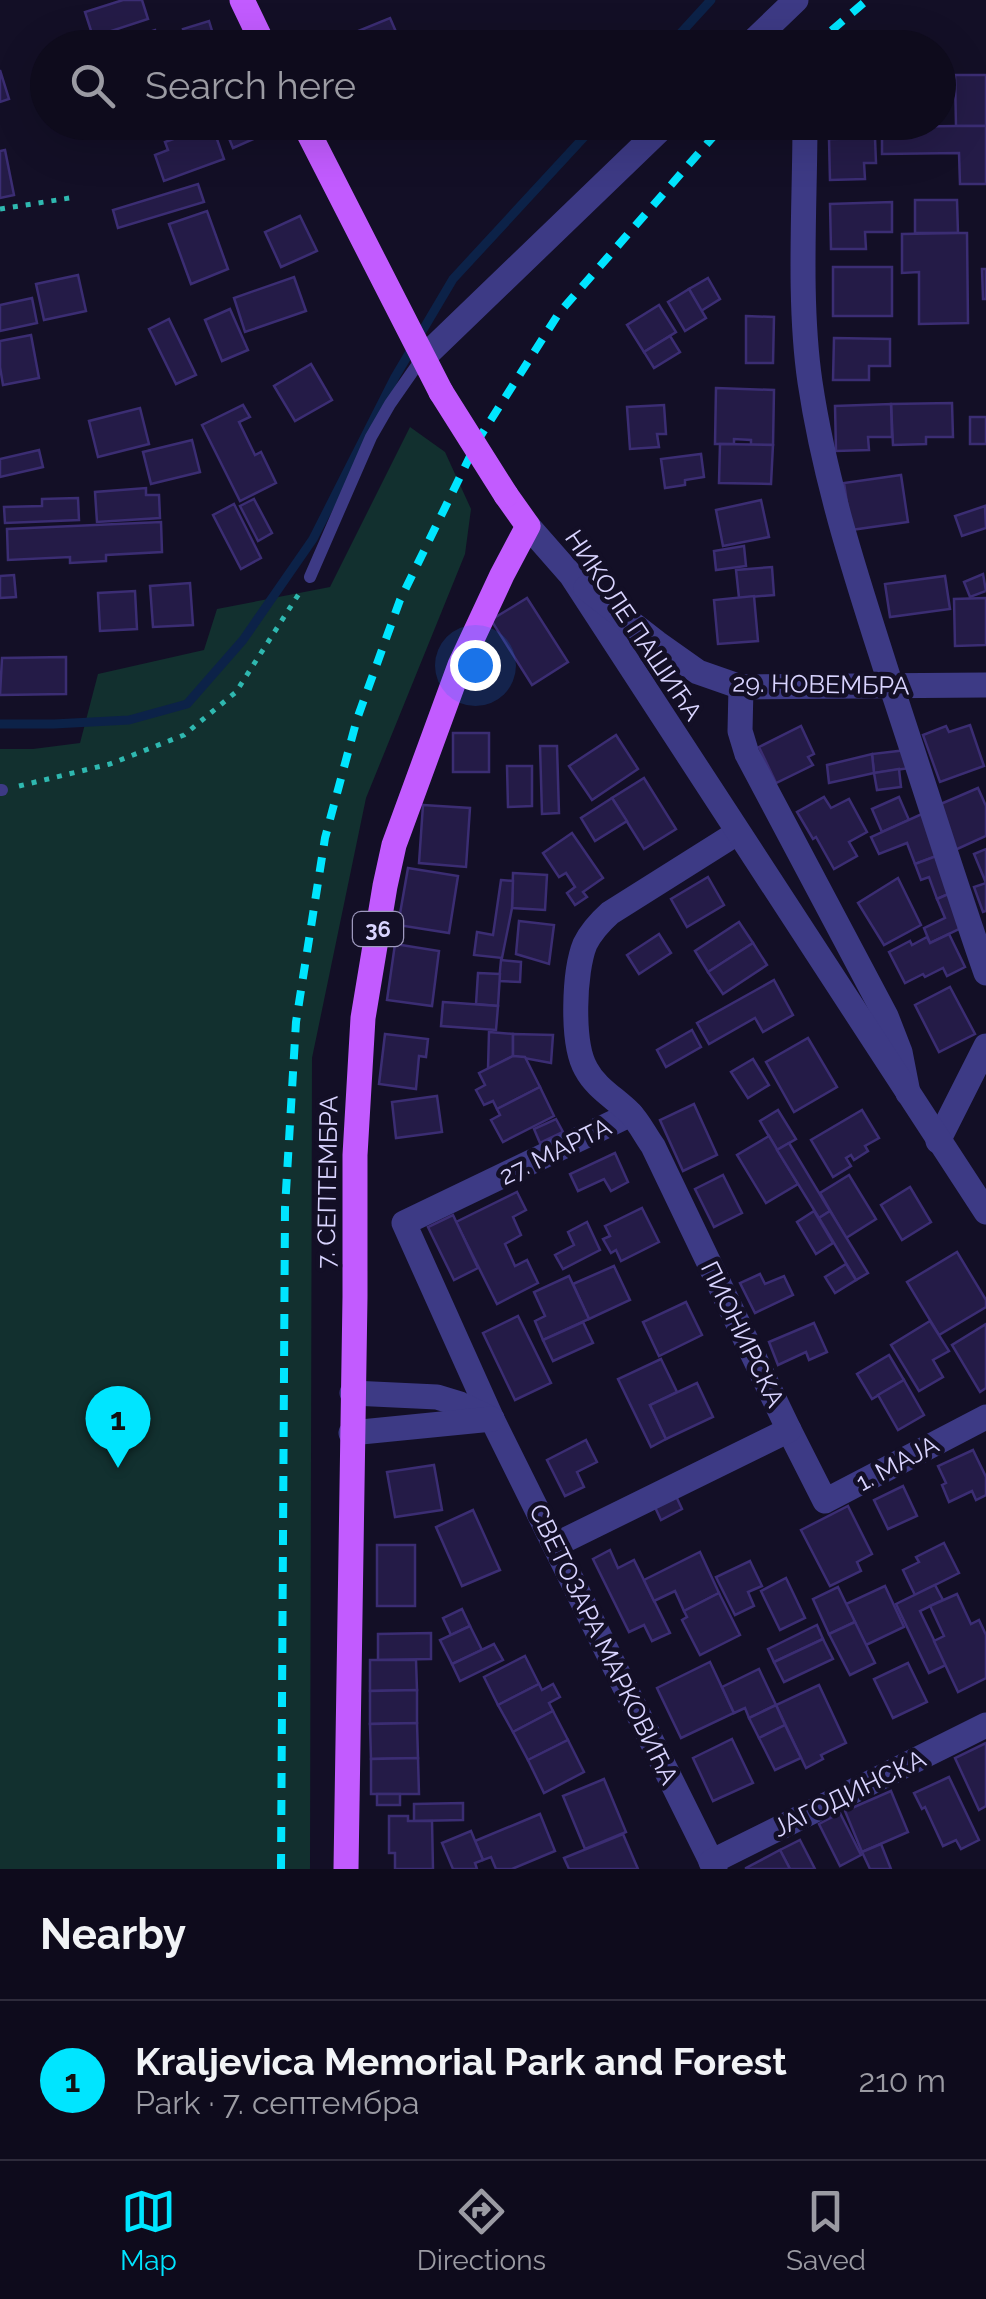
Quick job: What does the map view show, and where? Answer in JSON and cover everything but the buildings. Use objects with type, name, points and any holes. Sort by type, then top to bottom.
[{"type":"main road","points":[[242,0],[256,30]]},
{"type":"main road","name":"НИКОЛЕ ПАШИЋА","points":[[312,140],[441,392],[528,526]]},
{"type":"main road","name":"7. СЕПТЕМБРА","points":[[346,1869],[355,1155],[364,1018],[394,845],[442,710],[480,620],[528,526]]},
{"type":"street","points":[[765,30],[796,0]]},
{"type":"street","points":[[418,348],[648,140]]},
{"type":"street","points":[[805,140],[804,298],[809,379],[840,526],[986,973]]},
{"type":"street","name":"НИКОЛЕ ПАШИЋА","points":[[528,526],[571,575],[986,1212]]},
{"type":"street","name":"29. НОВЕМБРА","points":[[571,575],[657,643],[718,681],[741,687],[986,685]]},
{"type":"street","name":"НИКОЛЕ ПАШИЋА","points":[[741,687],[740,730],[747,754],[886,1016],[900,1052],[909,1096]]},
{"type":"street","name":"27. МАРТА","points":[[404,1224],[631,1114],[604,1092],[586,1069],[578,1048],[575,1020],[585,944],[610,913],[737,832]]},
{"type":"street","points":[[938,1141],[986,1046]]},
{"type":"street","name":"ПИОНИРСКА","points":[[555,1544],[789,1430],[653,1146],[631,1114]]},
{"type":"street","name":"СВЕТОЗАРА МАРКОВИЋА","points":[[404,1224],[492,1420],[713,1865]]},
{"type":"street","points":[[352,1393],[436,1397],[492,1420]]},
{"type":"street","name":"1. МАЈА","points":[[789,1430],[825,1501],[986,1417]]},
{"type":"street","points":[[351,1433],[492,1420]]},
{"type":"street","name":"ЈАГОДИНСКА","points":[[713,1865],[986,1725]]},
{"type":"lane","points":[[310,577],[372,437],[418,348]]},
{"type":"path","points":[[0,209],[76,197]]},
{"type":"path","points":[[1,790],[110,764],[184,735],[236,692],[310,577]]},
{"type":"green space","points":[[410,427],[445,452],[471,509],[465,554],[366,798],[312,1058],[310,1869],[0,1869],[0,749],[80,743],[98,674],[204,650],[217,609],[330,587]]},
{"type":"waterway","points":[[684,30],[711,0]]},
{"type":"waterway","points":[[0,724],[129,720],[187,704],[243,640],[313,539],[395,377],[453,279],[581,140]]},
{"type":"railway","points":[[832,30],[867,0]]},
{"type":"railway","points":[[281,1869],[285,1208],[296,1022],[325,838],[357,719],[400,600],[478,440],[559,313],[710,140]]},
{"type":"place","name":"Kraljevica Memorial Park and Forest","points":[[118,1468]]}]
